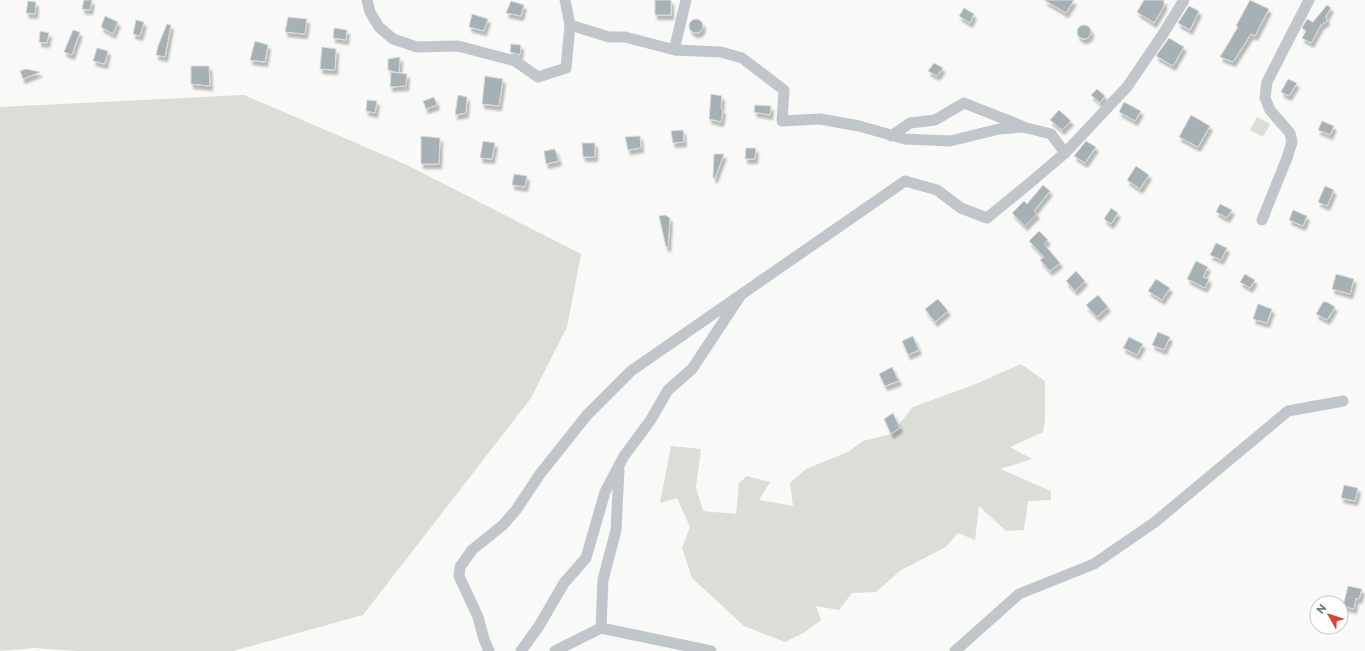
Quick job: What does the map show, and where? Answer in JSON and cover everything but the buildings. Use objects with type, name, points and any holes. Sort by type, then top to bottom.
[{"type":"street","points":[[368,0],[370,12],[379,28],[393,39],[417,47],[458,46],[515,61],[538,77],[566,68],[570,26],[565,0]]},
{"type":"street","points":[[675,50],[686,0]]},
{"type":"street","points":[[490,651],[484,639],[478,616],[459,576],[460,568],[464,560],[472,550],[503,525],[512,515],[540,474],[587,415],[631,371],[904,180],[937,190],[961,208],[987,218],[1065,153],[1127,87],[1184,0]]},
{"type":"street","points":[[1262,220],[1292,142],[1290,133],[1270,110],[1265,98],[1267,82],[1309,0]]},
{"type":"street","points":[[570,26],[609,37],[625,37],[675,50],[721,52],[742,58],[784,90],[782,121],[820,119],[859,126],[905,139],[950,141],[999,129],[1023,127]]},
{"type":"street","points":[[891,136],[910,122],[935,120],[964,103],[1023,127],[1051,134],[1065,153]]},
{"type":"street","points":[[521,651],[539,626],[564,583],[586,558],[605,492],[624,456],[650,421],[668,390],[692,369],[742,293]]},
{"type":"street","points":[[955,651],[1019,594],[1094,564],[1155,522],[1288,411],[1343,400]]},
{"type":"street","points":[[601,628],[604,580],[616,530],[619,465]]},
{"type":"street","points":[[554,651],[601,628],[711,651]]},
{"type":"shaded area","points":[[244,95],[407,165],[581,254],[567,327],[531,398],[363,615],[233,651],[79,651],[34,648],[0,651],[0,107]]},
{"type":"shaded area","points":[[1257,117],[1270,124],[1263,137],[1250,130]]},
{"type":"shaded area","points":[[1021,364],[1045,381],[1045,420],[1043,432],[1010,447],[1032,459],[1000,469],[1051,491],[1051,500],[1028,501],[1024,530],[1006,531],[979,506],[975,540],[958,533],[946,547],[901,570],[876,592],[852,593],[839,610],[816,606],[821,620],[805,632],[785,642],[744,626],[692,578],[682,548],[690,527],[677,498],[660,503],[671,446],[701,449],[696,487],[703,511],[736,514],[739,483],[747,476],[770,482],[759,500],[793,506],[790,483],[806,469],[848,452],[863,441],[891,434],[913,407],[976,384]]}]
